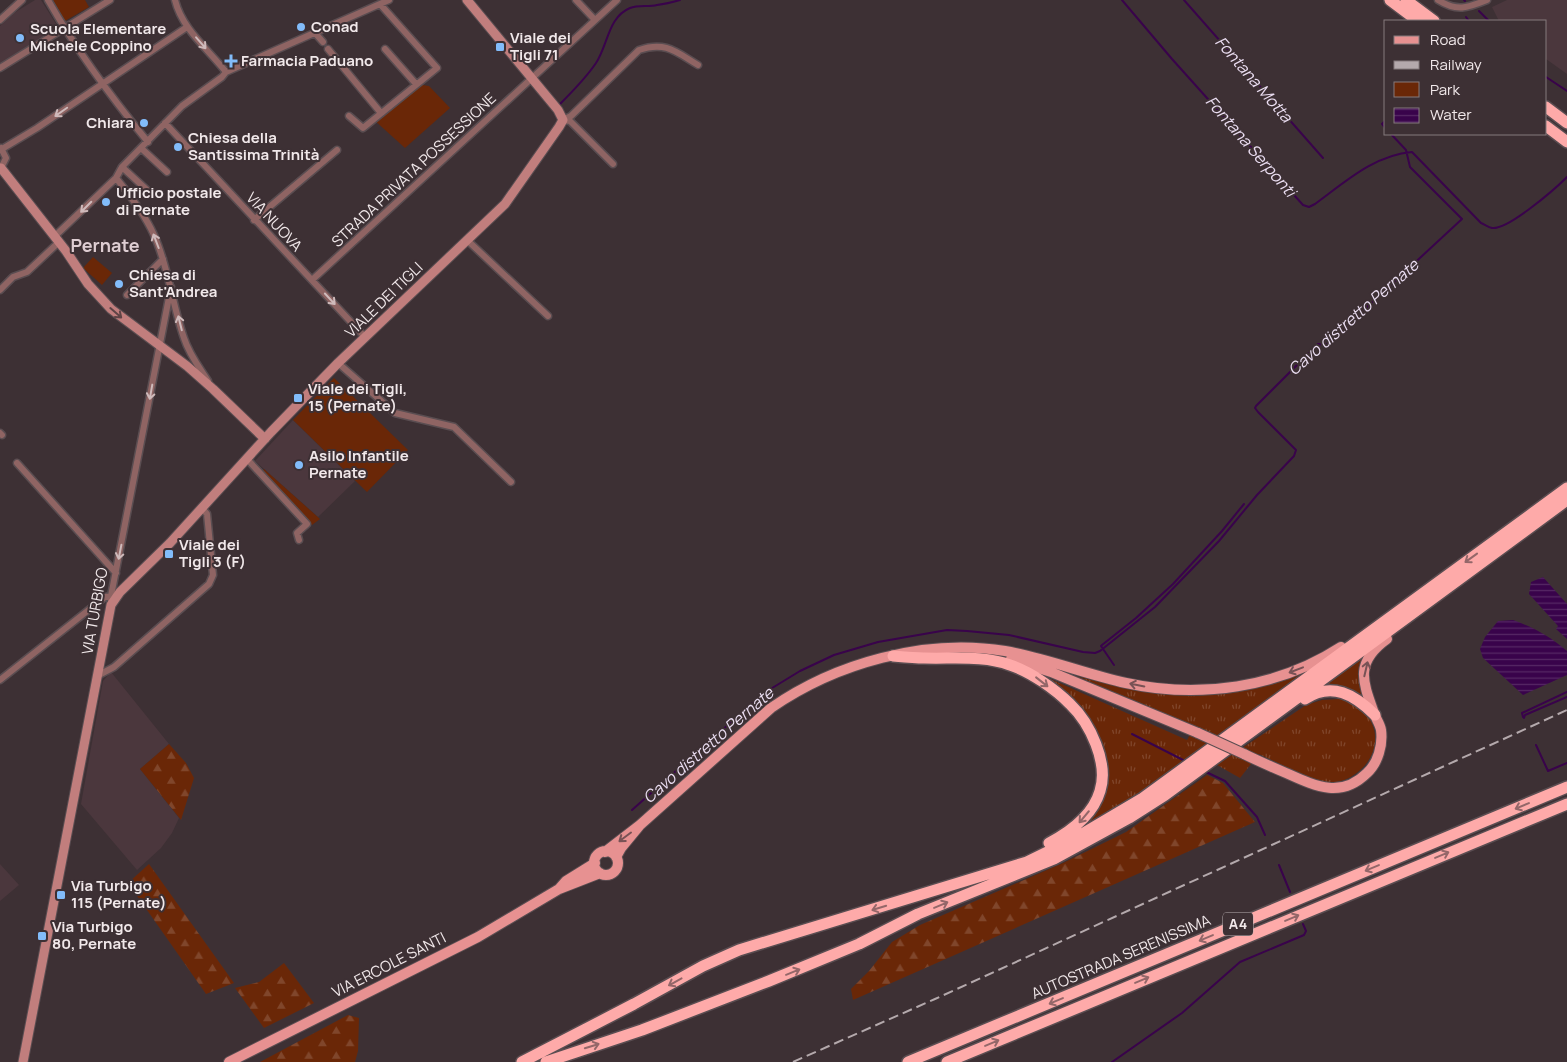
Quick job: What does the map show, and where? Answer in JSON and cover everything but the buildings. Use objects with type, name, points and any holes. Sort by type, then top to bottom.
[{"type":"highway","points":[[1390,0],[1417,20]]},
{"type":"highway","points":[[1406,0],[1433,20]]},
{"type":"highway","points":[[1547,102],[1567,116]]},
{"type":"highway","points":[[1547,108],[1567,123]]},
{"type":"highway","points":[[1547,120],[1567,135]]},
{"type":"highway","points":[[1547,127],[1567,142]]},
{"type":"highway","points":[[546,1062],[642,1030],[769,982],[859,944],[918,914],[1054,859],[1129,818],[1441,580],[1567,488]]},
{"type":"highway","points":[[1238,741],[1567,500]]},
{"type":"highway","points":[[894,656],[923,658],[962,657],[1010,664],[1036,677],[1071,704],[1096,743],[1102,779],[1100,791],[1086,815],[1076,826],[1061,837],[976,878]]},
{"type":"highway","points":[[522,1062],[703,966],[732,953],[1027,862],[1102,824],[1238,741],[1269,725],[1312,694],[1335,691],[1351,695],[1375,715]]},
{"type":"highway","name":"AUTOSTRADA SERENISSIMA","points":[[908,1062],[1567,787]]},
{"type":"highway","name":"AUTOSTRADA SERENISSIMA","points":[[948,1062],[1567,804]]},
{"type":"main road","points":[[467,0],[558,110],[563,120]]},
{"type":"main road","name":"VIALE DEI TIGLI","points":[[111,601],[154,561],[265,439],[338,363],[505,204],[563,120]]},
{"type":"main road","points":[[1,168],[57,239],[88,284],[111,309],[159,344],[189,362],[265,439]]},
{"type":"main road","points":[[606,852],[612,853],[616,857],[618,864],[615,872],[609,874],[600,873],[596,869],[594,863],[599,854],[606,852],[640,825],[771,708],[801,689],[834,673],[854,666],[894,656],[940,648],[969,648],[1004,651],[1151,688],[1187,690],[1225,688],[1269,680],[1304,667],[1328,655],[1409,597],[1441,580]]},
{"type":"main road","points":[[894,656],[959,652],[1007,658],[1051,672],[1198,733],[1315,786],[1344,787],[1363,777],[1374,764],[1378,755],[1381,738],[1380,727],[1364,684],[1364,670],[1370,655],[1377,646],[1421,614],[1455,582]]},
{"type":"main road","name":"VIA TURBIGO","points":[[23,1062],[111,601]]},
{"type":"main road","points":[[616,857],[640,825]]},
{"type":"main road","name":"VIA ERCOLE SANTI","points":[[559,889],[566,881],[594,863]]},
{"type":"main road","name":"VIA ERCOLE SANTI","points":[[229,1062],[478,937],[559,889],[600,873]]},
{"type":"street","points":[[0,20],[22,0]]},
{"type":"street","points":[[48,0],[64,28],[102,84],[148,142]]},
{"type":"street","points":[[0,68],[110,0]]},
{"type":"street","points":[[175,0],[178,13],[187,26],[226,72]]},
{"type":"street","points":[[0,290],[13,277],[27,272],[116,178],[122,167],[182,106],[222,77],[226,72],[389,0]]},
{"type":"street","points":[[576,0],[595,20]]},
{"type":"street","name":"STRADA PRIVATA POSSESSIONE","points":[[312,280],[617,0]]},
{"type":"street","points":[[1438,0],[1450,6],[1468,8],[1487,0]]},
{"type":"street","points":[[349,116],[362,128],[437,68],[380,4]]},
{"type":"street","points":[[1,168],[6,158],[1,148],[37,128],[187,26]]},
{"type":"street","points":[[315,33],[323,42]]},
{"type":"street","points":[[563,120],[571,116],[639,50],[652,45],[670,48],[698,65]]},
{"type":"street","points":[[328,48],[381,113]]},
{"type":"street","points":[[385,49],[416,84]]},
{"type":"street","points":[[563,120],[570,121],[613,164]]},
{"type":"street","name":"VIA NUOVA","points":[[165,123],[365,337]]},
{"type":"street","points":[[141,148],[167,172]]},
{"type":"street","points":[[254,220],[337,150]]},
{"type":"street","points":[[122,167],[147,190]]},
{"type":"street","name":"VIA TURBIGO","points":[[111,601],[171,287],[154,235],[116,178]]},
{"type":"street","points":[[467,240],[548,316]]},
{"type":"street","points":[[127,295],[163,259]]},
{"type":"street","points":[[171,287],[189,362]]},
{"type":"street","points":[[338,363],[395,413],[454,427],[511,482]]},
{"type":"street","points":[[247,459],[307,524],[297,533],[299,540]]},
{"type":"street","points":[[16,463],[116,573]]},
{"type":"street","points":[[97,676],[114,667],[209,584],[213,576],[208,514],[202,508]]},
{"type":"street","points":[[0,680],[105,597],[111,601]]},
{"type":"shaded area","name":"Scuola Elementare Michele Coppino","points":[[35,0],[41,0],[58,27],[0,63],[0,26],[14,13]]},
{"type":"shaded area","points":[[1507,0],[1567,0],[1567,74],[1547,60],[1547,20],[1498,20],[1492,7]]},
{"type":"shaded area","name":"Asilo Infantile Pernate","points":[[293,420],[355,481],[318,517],[255,461]]},
{"type":"shaded area","points":[[111,672],[169,744],[140,769],[179,818],[172,833],[161,848],[137,870],[81,804],[103,681]]},
{"type":"shaded area","points":[[0,864],[19,885],[0,901]]},
{"type":"green space","points":[[53,0],[85,0],[89,7],[65,21]]},
{"type":"green space","points":[[416,84],[429,86],[450,108],[405,148],[373,119]]},
{"type":"green space","points":[[93,257],[112,273],[102,285],[83,268]]},
{"type":"green space","points":[[334,378],[408,450],[367,492],[293,420]]},
{"type":"green space","points":[[264,469],[320,519],[312,525],[263,471]]},
{"type":"green space","points":[[1365,657],[1364,699],[1323,687]]},
{"type":"green space","points":[[1037,673],[1187,740],[1195,726],[1076,676],[1133,690],[1198,695],[1238,691],[1306,673],[1135,796],[1085,826],[1104,798],[1108,774],[1102,745],[1088,719]]},
{"type":"green space","points":[[1339,699],[1358,704],[1374,728],[1375,741],[1372,753],[1366,764],[1345,780],[1332,783],[1311,780],[1259,754],[1240,778],[1217,765],[1306,705],[1322,700]]},
{"type":"green space","points":[[169,744],[186,763],[194,778],[181,820],[140,769]]},
{"type":"green space","points":[[1207,775],[1223,783],[1255,822],[853,1000],[851,989],[869,971],[892,942],[920,925],[1063,863],[1126,832]]},
{"type":"green space","points":[[149,864],[234,983],[206,994],[128,883]]},
{"type":"green space","points":[[284,963],[314,1003],[264,1028],[235,988],[259,982]]},
{"type":"green space","points":[[348,1015],[359,1018],[358,1051],[355,1062],[260,1062]]},
{"type":"water","points":[[1543,577],[1567,604],[1567,639],[1556,629],[1558,626],[1529,594],[1531,582]]},
{"type":"water","points":[[1513,620],[1542,633],[1567,651],[1567,675],[1523,695],[1483,658],[1480,649],[1485,637],[1498,621]]},
{"type":"waterway","name":"Fontana Serponti","points":[[560,104],[584,79],[596,63],[609,32],[623,12],[633,7],[654,6],[680,0]]},
{"type":"waterway","name":"Fontana Serponti","points":[[1122,0],[1172,59],[1303,205],[1309,207],[1315,204],[1348,179],[1372,164],[1398,154],[1412,152],[1481,223],[1492,228],[1509,223],[1520,216],[1567,177]]},
{"type":"waterway","name":"Fontana Motta","points":[[1184,0],[1323,158]]},
{"type":"waterway","name":"Cavo distretto Pernate","points":[[1479,11],[1488,20]]},
{"type":"waterway","name":"Fontana Serponti","points":[[1547,78],[1567,91]]},
{"type":"waterway","name":"Cavo distretto Pernate","points":[[1384,122],[1382,124],[1384,126]]},
{"type":"waterway","name":"Cavo distretto Pernate","points":[[632,810],[764,693],[800,671],[834,655],[878,642],[947,630],[1009,635],[1095,653],[1155,607],[1219,541],[1257,495],[1294,456],[1296,450],[1258,412],[1255,408],[1256,406],[1318,344],[1326,345],[1462,219],[1410,167],[1406,150],[1392,135]]},
{"type":"waterway","name":"Cavo distretto Pernate","points":[[1114,665],[1101,646],[1136,618],[1173,584],[1244,504]]},
{"type":"waterway","name":"Cavo distretto Pernate","points":[[1523,717],[1522,713],[1567,692]]},
{"type":"waterway","name":"Cavo distretto Pernate","points":[[1524,718],[1525,715],[1567,697]]},
{"type":"waterway","name":"Cavo distretto Pernate","points":[[1132,734],[1187,762]]},
{"type":"waterway","name":"Cavo distretto Pernate","points":[[1536,745],[1548,771],[1567,763]]},
{"type":"waterway","name":"Cavo distretto Pernate","points":[[1204,771],[1225,781],[1257,817],[1265,835]]},
{"type":"waterway","name":"Cavo distretto Pernate","points":[[1279,865],[1290,892]]},
{"type":"waterway","name":"Cavo distretto Pernate","points":[[1112,1062],[1182,1013],[1240,962],[1304,935],[1306,931],[1303,924]]},
{"type":"railway","points":[[793,1062],[1567,710]]},
{"type":"place","name":"Conad","points":[[301,27]]},
{"type":"place","name":"Scuola Elementare Michele Coppino","points":[[20,38]]},
{"type":"place","name":"Viale dei Tigli 71","points":[[500,47]]},
{"type":"place","name":"Farmacia Paduano","points":[[231,61]]},
{"type":"place","name":"Chiara","points":[[144,123]]},
{"type":"place","name":"Chiesa della Santissima Trinità","points":[[178,147]]},
{"type":"place","name":"Ufficio postale di Pernate","points":[[106,202]]},
{"type":"place","name":"Chiesa di Sant'Andrea","points":[[119,284]]},
{"type":"place","name":"Viale dei Tigli, 15 (Pernate)","points":[[298,398]]},
{"type":"place","name":"Asilo Infantile Pernate","points":[[299,465]]},
{"type":"place","name":"Viale dei Tigli 3 (F)","points":[[169,554]]},
{"type":"place","name":"Via Turbigo 115 (Pernate)","points":[[61,895]]},
{"type":"place","name":"Via Turbigo 80, Pernate","points":[[42,936]]},
{"type":"district","name":"Pernate","points":[[105,246]]}]
